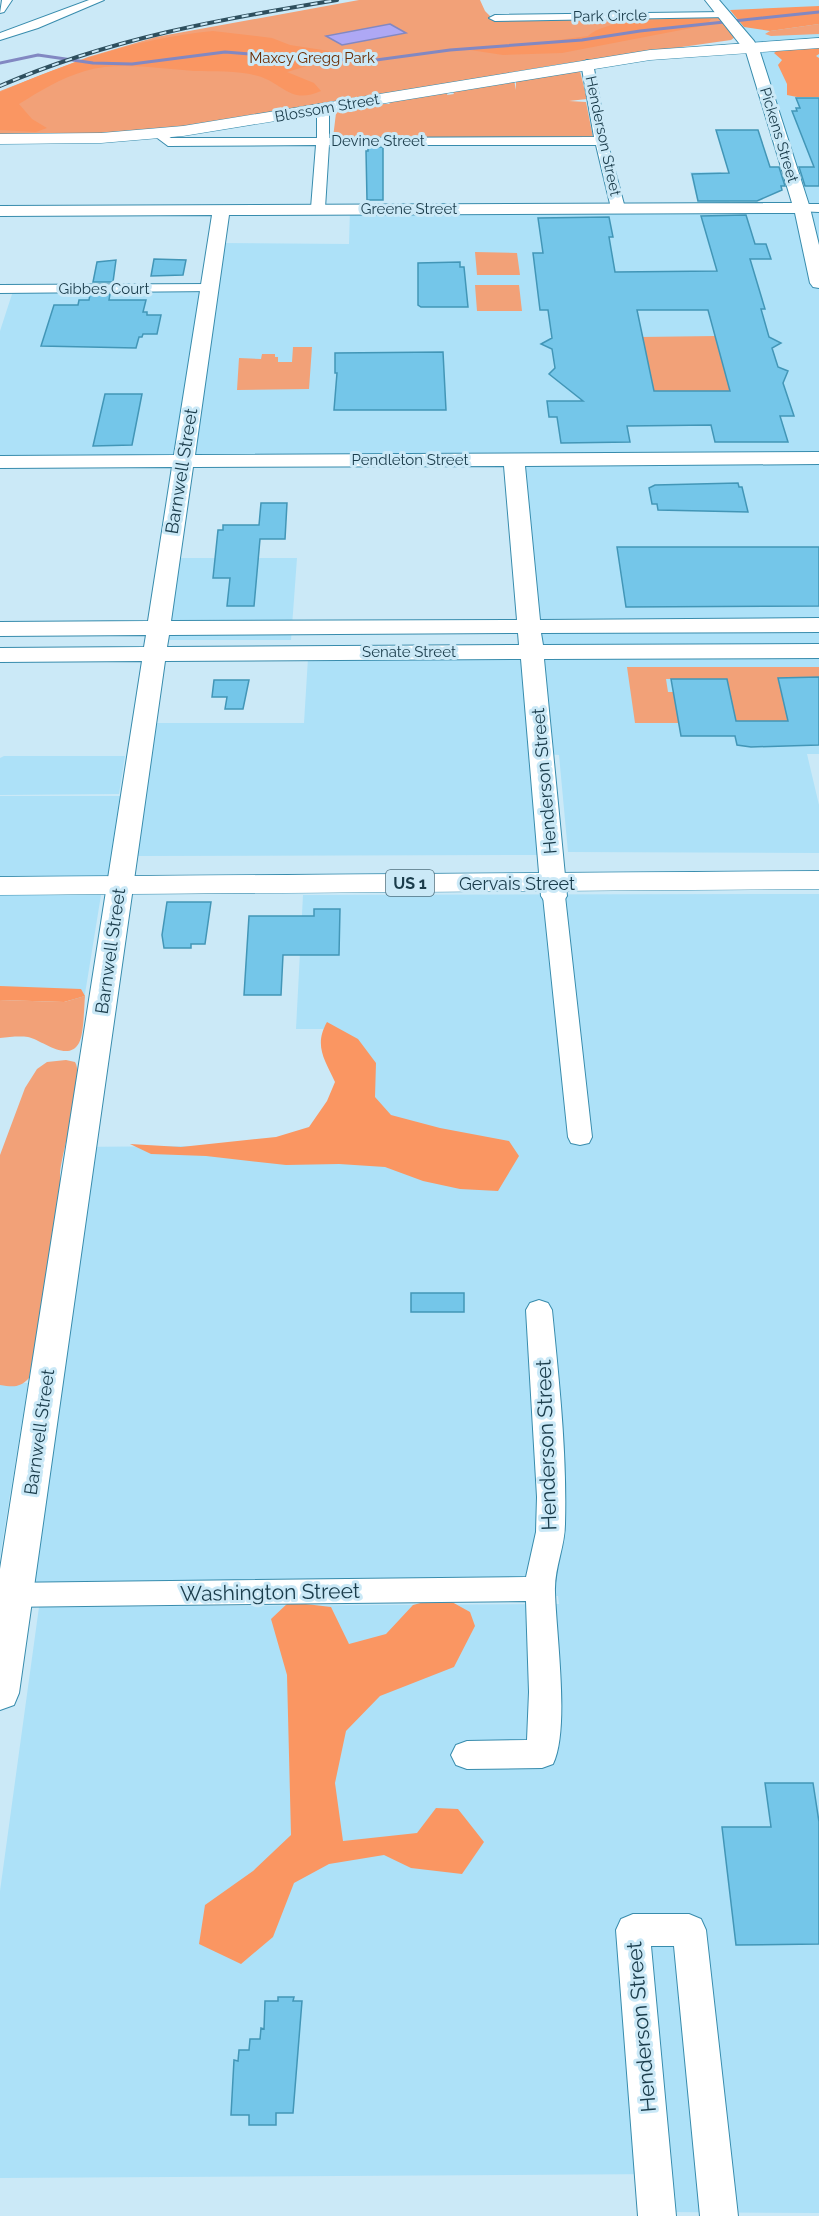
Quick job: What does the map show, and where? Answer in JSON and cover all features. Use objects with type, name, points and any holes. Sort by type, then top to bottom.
[{"type":"main road","name":"Blossom Street","points":[[0,139],[163,138],[587,63],[651,54],[819,38]]},
{"type":"main road","name":"Blossom Street","points":[[749,44],[819,43]]},
{"type":"main road","name":"Gervais Street","points":[[553,881],[819,863]]},
{"type":"main road","name":"Gervais Street","points":[[0,867],[121,875],[553,881],[819,880]]},
{"type":"main road","name":"Gervais Street","points":[[0,886],[121,875]]},
{"type":"street","points":[[0,10],[7,0]]},
{"type":"street","points":[[0,25],[39,13],[69,0]]},
{"type":"street","points":[[0,37],[56,18],[99,0]]},
{"type":"street","name":"Pickens Street","points":[[712,0],[749,44],[811,208],[819,283]]},
{"type":"street","name":"Park Circle","points":[[495,18],[728,20]]},
{"type":"street","name":"Henderson Street","points":[[587,63],[601,141],[618,208]]},
{"type":"street","points":[[318,208],[323,141],[322,109]]},
{"type":"street","name":"Devine Street","points":[[163,138],[323,141],[601,141]]},
{"type":"street","name":"Greene Street","points":[[0,211],[318,208],[811,208]]},
{"type":"street","name":"Barnwell Street","points":[[0,1693],[7,1595],[121,875],[221,210]]},
{"type":"street","name":"Gibbes Court","points":[[0,289],[209,288]]},
{"type":"street","name":"Pendleton Street","points":[[0,462],[819,458]]},
{"type":"street","name":"Henderson Street","points":[[514,460],[553,881],[580,1137]]},
{"type":"street","points":[[725,625],[731,651]]},
{"type":"street","name":"Senate Street","points":[[0,629],[819,625]]},
{"type":"street","points":[[350,627],[350,652]]},
{"type":"street","name":"Senate Street","points":[[0,655],[819,651]]},
{"type":"street","name":"Henderson Street","points":[[467,1755],[542,1754],[546,1688],[540,1589],[541,1567],[551,1539],[551,1460],[539,1310]]},
{"type":"street","name":"Washington Street","points":[[7,1595],[540,1589]]},
{"type":"street","name":"Henderson Street","points":[[657,2216],[633,1930],[689,1930],[719,2216]]},
{"type":"shaded area","points":[[713,0],[819,0],[819,754],[807,754],[819,805],[819,853],[568,852],[559,755],[546,754],[519,460],[0,461],[0,331],[14,288],[210,289],[217,243],[349,244],[350,209],[699,208],[690,172],[721,172],[731,208],[803,208],[757,51]]},
{"type":"shaded area","points":[[390,24],[406,33],[342,45],[326,36]]},
{"type":"shaded area","points":[[168,558],[297,558],[291,640],[155,640]]},
{"type":"shaded area","points":[[308,658],[522,658],[538,855],[135,856],[154,723],[304,723]]},
{"type":"shaded area","points":[[4,756],[125,756],[119,794],[0,795],[0,758]]},
{"type":"shaded area","points":[[0,796],[128,796],[116,879],[0,880]]},
{"type":"shaded area","points":[[819,894],[819,2213],[665,2212],[662,2174],[0,2178],[0,1891],[39,1607],[559,1604],[558,1596],[5,1602],[69,1147],[336,1145],[339,1029],[296,1029],[303,895]]},
{"type":"shaded area","points":[[0,895],[101,895],[84,1000],[0,1000]]},
{"type":"shaded area","points":[[0,1383],[28,1383],[0,1557]]},
{"type":"green space","name":"Maxcy Gregg Park","points":[[359,0],[480,0],[485,11],[494,20],[718,17],[735,37],[731,40],[555,65],[217,123],[110,133],[0,134],[0,91],[88,57],[156,37]]},
{"type":"green space","points":[[819,6],[819,24],[770,31],[744,27],[730,10]]},
{"type":"green space","points":[[672,19],[711,19],[707,25],[562,53],[503,55],[470,50],[485,46],[521,45],[588,36],[616,24]]},
{"type":"green space","points":[[819,24],[819,34],[771,36],[765,34],[770,31]]},
{"type":"green space","points":[[213,31],[272,38],[290,45],[329,51],[327,60],[287,72],[314,83],[321,91],[302,96],[287,91],[267,79],[243,73],[112,66],[76,74],[19,104],[32,119],[47,128],[36,132],[0,130],[0,92],[78,61],[131,45]]},
{"type":"green space","points":[[819,45],[819,54],[816,56],[819,58],[819,97],[787,95],[787,84],[778,65],[782,60],[774,53],[780,48]]},
{"type":"green space","points":[[580,71],[587,99],[569,101],[586,102],[593,137],[333,138],[336,113],[348,108],[369,104],[389,104],[386,102],[448,91],[447,95],[454,94],[453,92],[514,80],[516,90],[516,80]]},
{"type":"green space","points":[[475,252],[517,253],[520,275],[477,275]]},
{"type":"green space","points":[[475,285],[519,285],[522,311],[477,311]]},
{"type":"green space","points":[[715,336],[736,397],[708,395],[707,391],[677,391],[651,398],[651,378],[641,337]]},
{"type":"green space","points":[[293,347],[312,347],[309,389],[237,390],[239,358],[261,359],[262,354],[275,354],[278,362],[292,362]]},
{"type":"green space","points":[[627,667],[819,667],[819,678],[799,677],[799,724],[732,722],[727,679],[666,679],[668,692],[673,692],[679,723],[635,723]]},
{"type":"green space","points":[[0,986],[81,989],[85,996],[64,1002],[0,1000]]},
{"type":"green space","points":[[85,996],[82,1033],[74,1049],[62,1051],[28,1037],[0,1038],[0,1000],[64,1002]]},
{"type":"green space","points":[[327,1022],[358,1039],[376,1063],[375,1097],[391,1115],[440,1128],[509,1141],[519,1156],[498,1191],[460,1189],[423,1181],[385,1167],[339,1164],[286,1165],[206,1156],[151,1154],[130,1144],[181,1147],[276,1137],[309,1127],[327,1101],[335,1082],[324,1059],[321,1045],[323,1030]]},
{"type":"green space","points":[[66,1060],[75,1062],[77,1083],[60,1173],[62,1197],[29,1378],[16,1386],[0,1385],[0,1155],[25,1088],[37,1069],[47,1062]]},
{"type":"green space","points":[[443,1597],[470,1612],[475,1626],[454,1667],[380,1696],[346,1731],[335,1783],[343,1841],[417,1833],[436,1808],[458,1809],[484,1842],[462,1874],[411,1868],[384,1855],[329,1864],[294,1883],[273,1937],[241,1964],[199,1944],[205,1905],[253,1871],[291,1835],[287,1675],[271,1619],[289,1602],[331,1607],[349,1644],[386,1634],[413,1605]]},
{"type":"building","points":[[796,98],[819,98],[819,186],[805,186],[799,167],[814,167],[792,111],[800,108]]},
{"type":"building","points":[[716,130],[758,130],[770,167],[779,167],[785,186],[781,186],[782,190],[757,201],[698,201],[692,174],[729,173]]},
{"type":"building","points":[[368,147],[383,147],[383,200],[367,200],[366,151]]},
{"type":"building","points":[[746,215],[755,244],[766,244],[771,259],[750,259],[765,309],[761,309],[769,337],[781,343],[772,348],[778,367],[788,371],[783,383],[794,416],[780,416],[788,442],[715,442],[711,425],[627,426],[630,442],[561,443],[557,417],[549,417],[547,401],[583,401],[549,374],[555,368],[552,349],[541,344],[552,338],[548,310],[540,310],[533,253],[543,253],[538,218],[609,217],[613,237],[609,237],[615,272],[717,271],[701,216]],"holes":[[[637,310],[708,310],[730,391],[654,391]]]},
{"type":"building","points":[[154,259],[186,260],[183,275],[151,276]]},
{"type":"building","points":[[116,260],[113,282],[93,282],[97,262]]},
{"type":"building","points":[[460,262],[460,267],[464,267],[468,307],[421,307],[418,305],[418,263]]},
{"type":"building","points":[[90,294],[110,294],[109,300],[146,300],[143,312],[147,312],[147,315],[161,315],[157,334],[143,334],[139,337],[136,348],[41,346],[54,305],[78,305],[79,300],[89,300]]},
{"type":"building","points":[[443,352],[446,410],[334,410],[337,373],[335,373],[335,353]]},
{"type":"building","points":[[105,394],[142,394],[132,445],[93,446]]},
{"type":"building","points":[[738,483],[739,487],[742,487],[748,512],[658,510],[657,504],[652,504],[649,488],[655,485]]},
{"type":"building","points":[[261,503],[287,503],[285,539],[260,539],[254,606],[227,606],[230,578],[213,578],[218,530],[223,530],[223,525],[259,525]]},
{"type":"building","points":[[617,547],[819,547],[819,606],[626,607]]},
{"type":"building","points":[[819,677],[819,745],[751,747],[737,745],[735,736],[681,736],[671,679],[727,679],[736,721],[788,721],[778,678]]},
{"type":"building","points":[[214,680],[249,680],[243,709],[225,709],[227,697],[212,697]]},
{"type":"building","points":[[167,902],[211,902],[205,944],[191,944],[191,948],[164,948],[162,935]]},
{"type":"building","points":[[314,909],[340,909],[339,955],[283,955],[281,995],[244,995],[249,916],[314,916]]},
{"type":"building","points":[[411,1293],[464,1293],[464,1312],[411,1312]]},
{"type":"building","points":[[765,1783],[813,1783],[819,1822],[819,1944],[736,1945],[722,1827],[771,1827]]},
{"type":"building","points":[[278,1997],[294,1997],[293,2001],[302,2001],[293,2113],[276,2113],[276,2125],[249,2125],[249,2115],[231,2115],[234,2060],[238,2061],[239,2050],[249,2050],[250,2039],[260,2039],[261,2028],[264,2029],[265,2001],[278,2001]]},
{"type":"waterway","points":[[0,63],[38,55],[93,63],[132,64],[225,52],[312,59],[376,60],[450,50],[582,40],[640,31],[819,12]]},
{"type":"railway","points":[[0,86],[82,55],[166,32],[337,0]]}]
